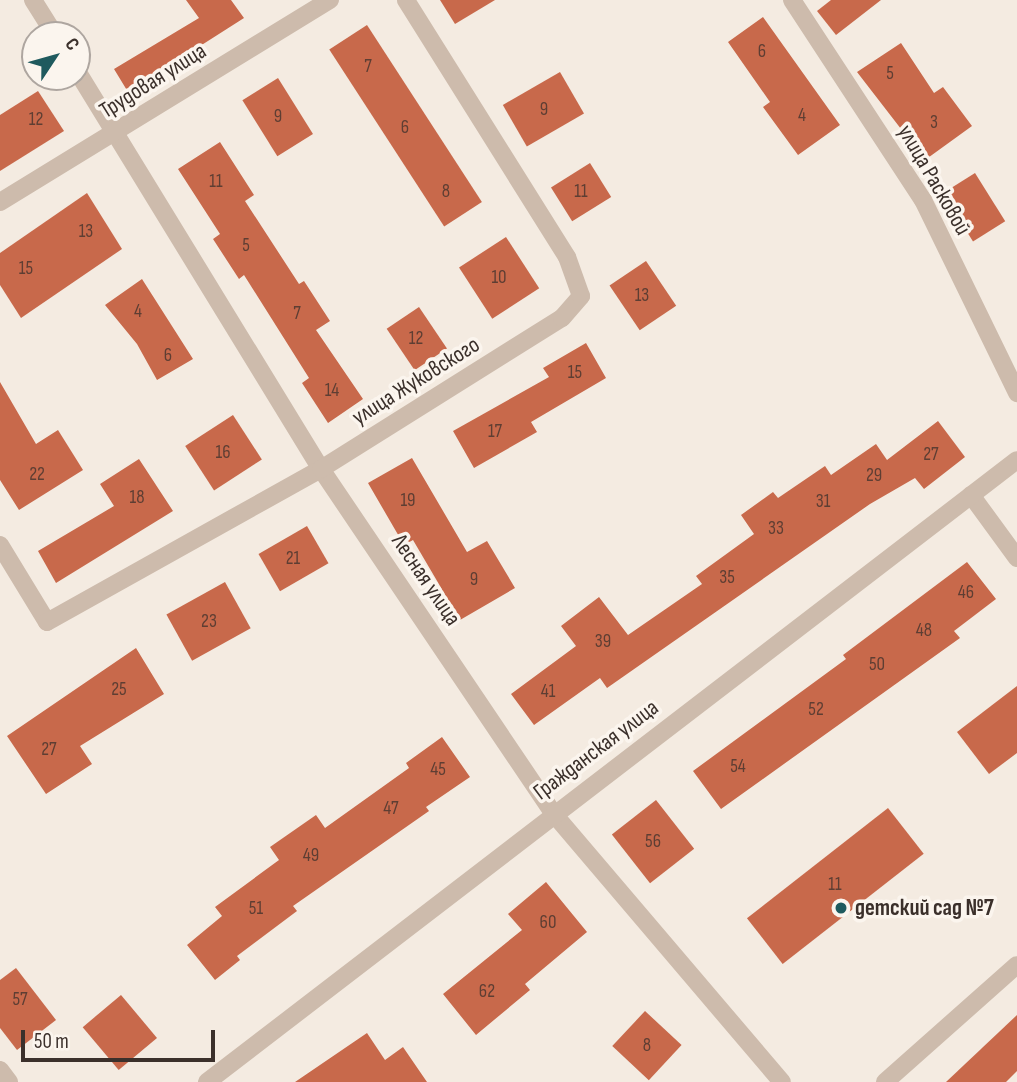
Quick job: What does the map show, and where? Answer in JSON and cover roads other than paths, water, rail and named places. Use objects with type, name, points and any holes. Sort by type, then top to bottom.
[{"type":"street","points":[[33,0],[46,21]]},
{"type":"street","name":"Трудовая улица","points":[[0,202],[330,0]]},
{"type":"street","name":"улица Жуковского","points":[[0,545],[47,622],[321,469],[562,318],[581,296],[567,257],[406,0]]},
{"type":"street","name":"улица Расковой","points":[[792,0],[923,200],[1017,393]]},
{"type":"street","name":"Лесная улица","points":[[90,91],[321,469],[554,813],[782,1082]]},
{"type":"street","name":"Гражданская улица","points":[[207,1082],[1017,460]]},
{"type":"street","points":[[971,495],[1017,558]]},
{"type":"street","points":[[885,1082],[1017,965]]},
{"type":"street","points":[[0,1070],[9,1082]]},
{"type":"place","name":"детский сад №7","points":[[841,908]]}]
